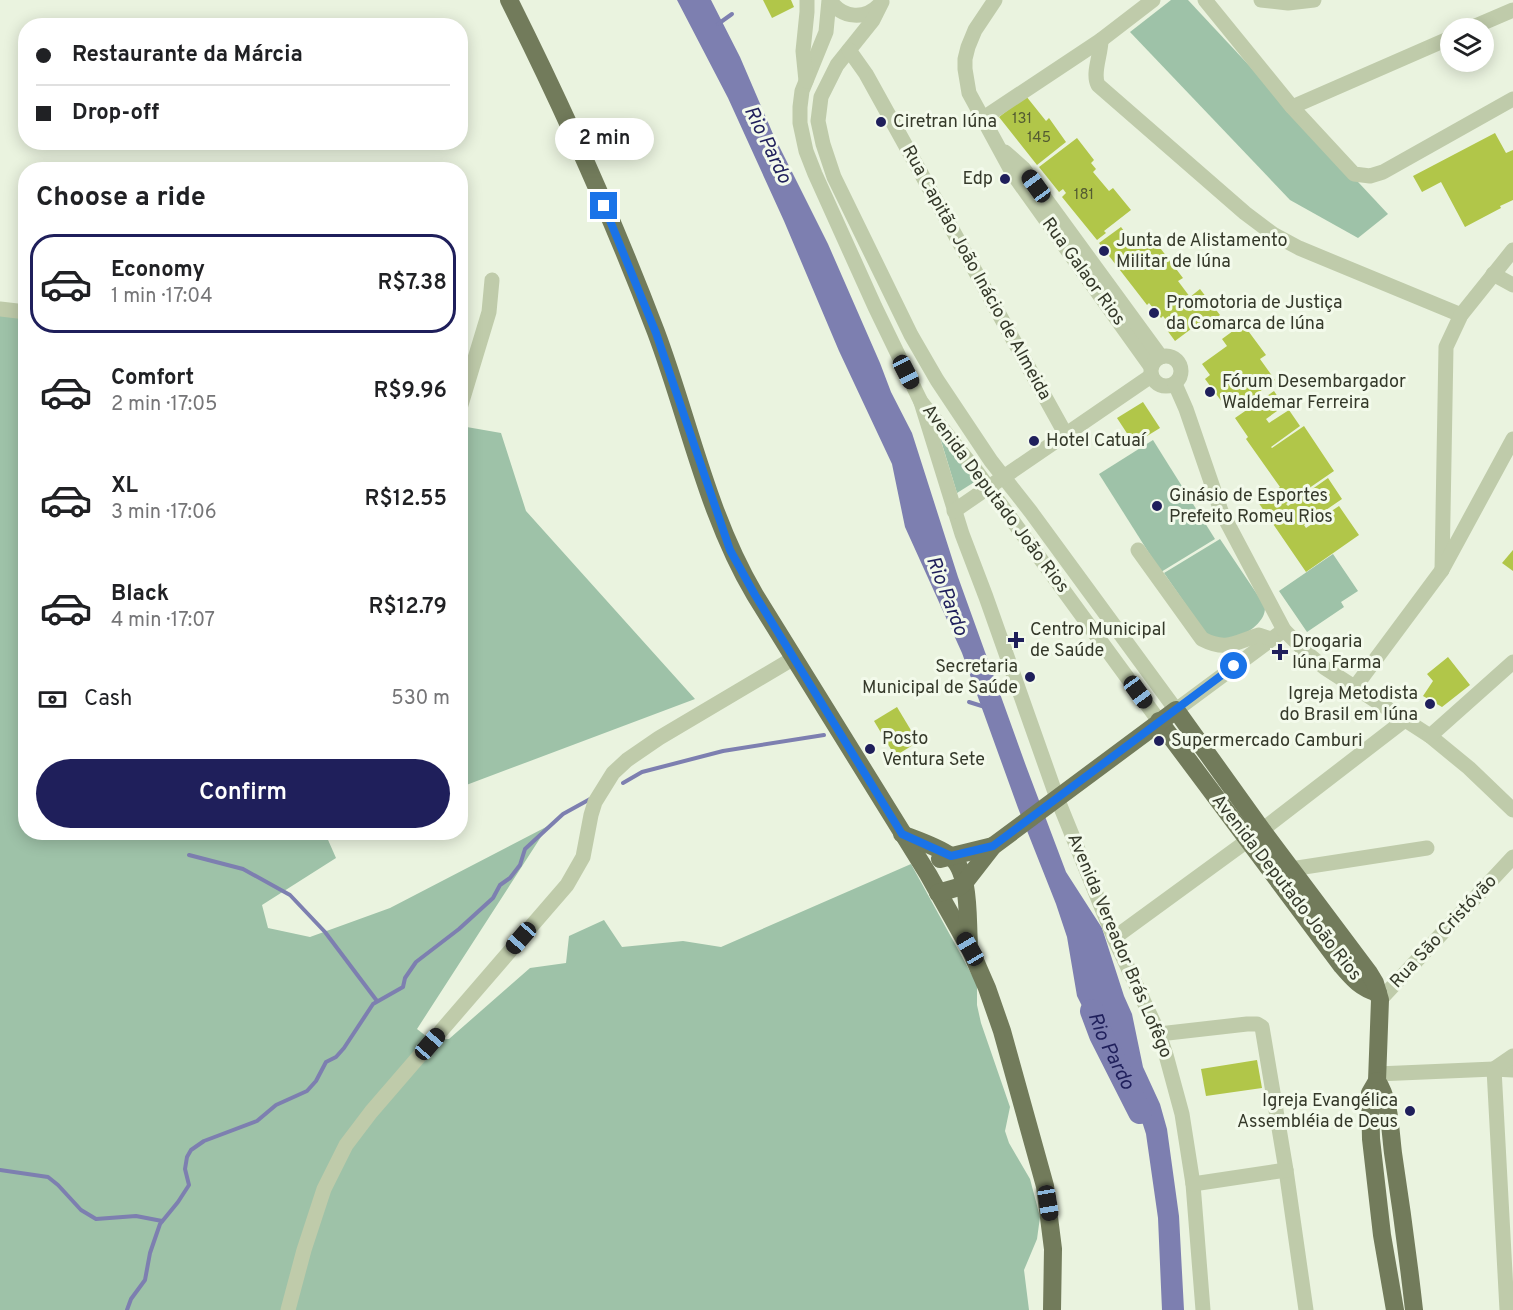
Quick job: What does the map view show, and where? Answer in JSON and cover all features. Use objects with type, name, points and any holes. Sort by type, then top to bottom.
[{"type":"main road","points":[[509,0],[597,188],[656,333],[730,550],[750,587],[928,874],[970,949],[987,988],[1002,1031],[1045,1186],[1053,1250],[1052,1310]]},
{"type":"main road","points":[[938,893],[954,890],[965,882],[996,844],[1176,710]]},
{"type":"main road","name":"Avenida Deputado João Rios","points":[[1176,710],[1255,835],[1355,981],[1379,997]]},
{"type":"main road","name":"Avenida Deputado João Rios","points":[[1160,721],[1255,835],[1291,869],[1369,973],[1379,997]]},
{"type":"main road","points":[[902,834],[951,856],[965,882],[970,949]]},
{"type":"main road","points":[[928,874],[936,862],[996,844]]},
{"type":"main road","name":"Rua São Cristóvão","points":[[1379,997],[1377,1077],[1370,1093],[1371,1138],[1395,1310]]},
{"type":"main road","name":"Rua São Cristóvão","points":[[1377,1077],[1384,1090],[1406,1232],[1414,1310]]},
{"type":"street","points":[[806,81],[803,51],[807,0]]},
{"type":"street","points":[[829,0],[840,11],[857,15],[874,11],[883,1]]},
{"type":"street","name":"Avenida Deputado João Rios","points":[[829,0],[826,32],[806,81],[800,107],[800,123],[806,151],[874,308],[921,402],[1160,721]]},
{"type":"street","name":"Rua Galaor Rios","points":[[995,0],[975,30],[964,59],[969,93],[1013,174],[1154,367],[1166,356],[1175,359],[1181,367],[1180,376],[1175,384],[1186,409],[1221,511],[1277,634],[1430,736],[1469,768],[1513,810]]},
{"type":"street","points":[[982,119],[1101,40],[1153,0]]},
{"type":"street","points":[[1205,0],[1292,107],[1354,174],[1370,176],[1383,172],[1513,99]]},
{"type":"street","points":[[1261,0],[1288,3],[1311,1]]},
{"type":"street","name":"Avenida Deputado João Rios","points":[[883,1],[873,20],[837,66],[827,84],[819,106],[818,122],[826,156],[851,214],[911,335],[971,431],[1176,710]]},
{"type":"street","points":[[1494,18],[1513,10]]},
{"type":"street","points":[[1101,40],[1100,57],[1095,75],[1098,85],[1261,226],[1299,248],[1461,315]]},
{"type":"street","points":[[1292,107],[1440,42]]},
{"type":"street","name":"Rua Capitão João Inácio de Almeida","points":[[849,50],[866,74],[1066,435]]},
{"type":"street","points":[[1442,570],[1446,346],[1461,315],[1513,250]]},
{"type":"street","points":[[1492,274],[1513,285]]},
{"type":"street","points":[[468,382],[489,312],[492,280]]},
{"type":"street","points":[[0,309],[18,311]]},
{"type":"street","points":[[954,511],[1066,435],[1154,367],[1159,385],[1175,384]]},
{"type":"street","name":"Avenida Vereador Brás Lofêgo","points":[[921,402],[954,511],[1051,802],[1159,1034],[1181,1106],[1193,1184],[1203,1310]]},
{"type":"street","points":[[1355,687],[1442,570],[1513,439]]},
{"type":"street","points":[[1138,550],[1202,639],[1209,643],[1226,646],[1240,644],[1259,635],[1277,634]]},
{"type":"street","points":[[1176,710],[1277,634]]},
{"type":"street","points":[[288,1310],[324,1189],[346,1145],[371,1112],[567,885],[583,856],[591,815],[609,778],[627,760],[659,738],[794,658]]},
{"type":"street","points":[[1430,736],[1513,662]]},
{"type":"street","points":[[1502,673],[1513,685]]},
{"type":"street","points":[[1114,938],[1255,835],[1406,719]]},
{"type":"street","points":[[1291,869],[1427,848]]},
{"type":"street","name":"Rua São Cristóvão","points":[[1379,997],[1513,857]]},
{"type":"street","points":[[1159,1034],[1247,1024],[1260,1025],[1264,1035],[1286,1170],[1306,1310]]},
{"type":"street","points":[[1494,1069],[1513,1056]]},
{"type":"street","points":[[1377,1077],[1494,1069],[1513,1070]]},
{"type":"street","points":[[1494,1069],[1507,1310]]},
{"type":"street","points":[[1193,1184],[1286,1170]]},
{"type":"green space","points":[[1171,0],[1188,0],[1388,214],[1358,238],[1290,200],[1130,32]]},
{"type":"green space","points":[[0,306],[18,308],[18,840],[328,840],[336,858],[262,905],[268,928],[310,937],[390,908],[548,826],[417,1029],[431,1040],[449,1039],[530,968],[566,963],[569,936],[604,920],[622,947],[683,941],[721,947],[911,864],[977,984],[977,1005],[981,1023],[1010,1107],[1005,1131],[1009,1143],[1030,1179],[1040,1217],[1037,1239],[1024,1270],[1029,1310],[0,1310]]},
{"type":"green space","points":[[468,427],[501,433],[526,511],[695,699],[468,784]]},
{"type":"green space","points":[[939,434],[976,481],[957,493]]},
{"type":"green space","name":"Ginásio de Esportes Prefeito Romeu Rios","points":[[1153,440],[1215,539],[1161,572],[1099,474]]},
{"type":"green space","points":[[1220,539],[1265,606],[1265,612],[1259,622],[1236,640],[1213,639],[1204,631],[1164,573]]},
{"type":"green space","points":[[1333,554],[1358,591],[1341,602],[1344,607],[1307,632],[1279,591]]},
{"type":"water","points":[[677,0],[711,0],[740,57],[773,134],[828,244],[891,392],[912,433],[958,577],[1026,766],[1066,872],[1102,928],[1132,1014],[1143,1067],[1160,1104],[1167,1129],[1179,1216],[1184,1310],[1162,1310],[1158,1218],[1146,1134],[1139,1112],[1111,1050],[1088,1018],[1077,996],[1067,937],[1056,904],[1018,808],[962,653],[905,527],[892,464],[839,351],[784,221],[728,98]]},
{"type":"building","points":[[763,0],[791,0],[794,7],[772,18]]},
{"type":"building","points":[[1026,96],[1046,121],[1049,118],[1066,142],[1037,165],[999,117]]},
{"type":"building","points":[[1495,133],[1506,153],[1513,150],[1513,200],[1465,227],[1441,182],[1422,192],[1413,176]]},
{"type":"building","points":[[1077,138],[1094,160],[1091,163],[1096,169],[1093,172],[1109,191],[1113,188],[1131,210],[1104,231],[1106,233],[1097,240],[1062,197],[1066,193],[1063,189],[1059,192],[1039,167]]},
{"type":"building","points":[[1121,227],[1133,243],[1148,232],[1183,278],[1178,281],[1190,297],[1200,289],[1220,315],[1199,331],[1195,326],[1175,341],[1164,326],[1168,323],[1163,316],[1161,318],[1149,303],[1147,305],[1099,243]]},
{"type":"building","points":[[1237,328],[1249,332],[1266,355],[1260,359],[1275,380],[1238,408],[1229,397],[1222,402],[1205,379],[1210,375],[1202,364],[1227,346],[1222,339]]},
{"type":"building","points":[[1274,391],[1284,406],[1266,419],[1269,423],[1289,410],[1300,426],[1271,447],[1304,426],[1334,471],[1286,504],[1288,506],[1328,478],[1342,499],[1304,525],[1306,528],[1339,506],[1359,535],[1306,572],[1258,502],[1280,487],[1246,439],[1248,437],[1235,418]]},
{"type":"building","points":[[1143,402],[1160,428],[1134,444],[1117,418]]},
{"type":"building","points":[[1513,550],[1513,571],[1502,563]]},
{"type":"building","points":[[1448,657],[1470,685],[1442,707],[1423,696],[1433,681],[1427,674]]},
{"type":"building","points":[[897,707],[918,742],[895,756],[874,721]]},
{"type":"building","points":[[1257,1060],[1262,1088],[1206,1096],[1201,1069]]},
{"type":"waterway","points":[[718,24],[732,14]]},
{"type":"waterway","points":[[969,702],[985,707]]},
{"type":"waterway","points":[[623,783],[642,772],[723,751],[824,735]]},
{"type":"waterway","points":[[127,1310],[131,1299],[145,1280],[150,1253],[160,1224],[189,1185],[185,1169],[191,1150],[204,1141],[257,1121],[276,1105],[307,1091],[316,1081],[326,1062],[336,1057],[344,1048],[373,1004],[403,987],[405,978],[416,962],[459,929],[493,898],[500,885],[510,878],[520,865],[525,849],[563,814],[592,798]]},
{"type":"waterway","points":[[189,855],[243,869],[290,895],[325,932],[377,1001]]},
{"type":"waterway","name":"Rio Pardo","points":[[1092,1011],[1101,1035],[1140,1112]]},
{"type":"waterway","points":[[0,1170],[48,1177],[81,1210],[96,1219],[136,1216],[162,1221]]},
{"type":"place","name":"Ciretran Iúna","points":[[881,122]]},
{"type":"place","name":"Edp","points":[[1005,179]]},
{"type":"place","name":"Junta de Alistamento Militar de Iúna","points":[[1104,251]]},
{"type":"place","name":"Promotoria de Justiça da Comarca de Iúna","points":[[1154,313]]},
{"type":"place","name":"Fórum Desembargador Waldemar Ferreira","points":[[1210,392]]},
{"type":"place","name":"Hotel Catuaí","points":[[1034,441]]},
{"type":"place","name":"Ginásio de Esportes Prefeito Romeu Rios","points":[[1157,506]]},
{"type":"place","name":"Centro Municipal de Saúde","points":[[1016,640]]},
{"type":"place","name":"Drogaria Iúna Farma","points":[[1280,652]]},
{"type":"place","name":"Secretaria Municipal de Saúde","points":[[1030,677]]},
{"type":"place","name":"Igreja Metodista do Brasil em Iúna","points":[[1430,704]]},
{"type":"place","name":"Supermercado Camburi","points":[[1159,741]]},
{"type":"place","name":"Posto Ventura Sete","points":[[870,749]]},
{"type":"place","name":"Igreja Evangélica Assembléia de Deus","points":[[1410,1111]]},
{"type":"route","points":[[604,206],[656,333],[730,550],[755,595],[902,834],[951,856],[993,846],[1234,666]]}]
